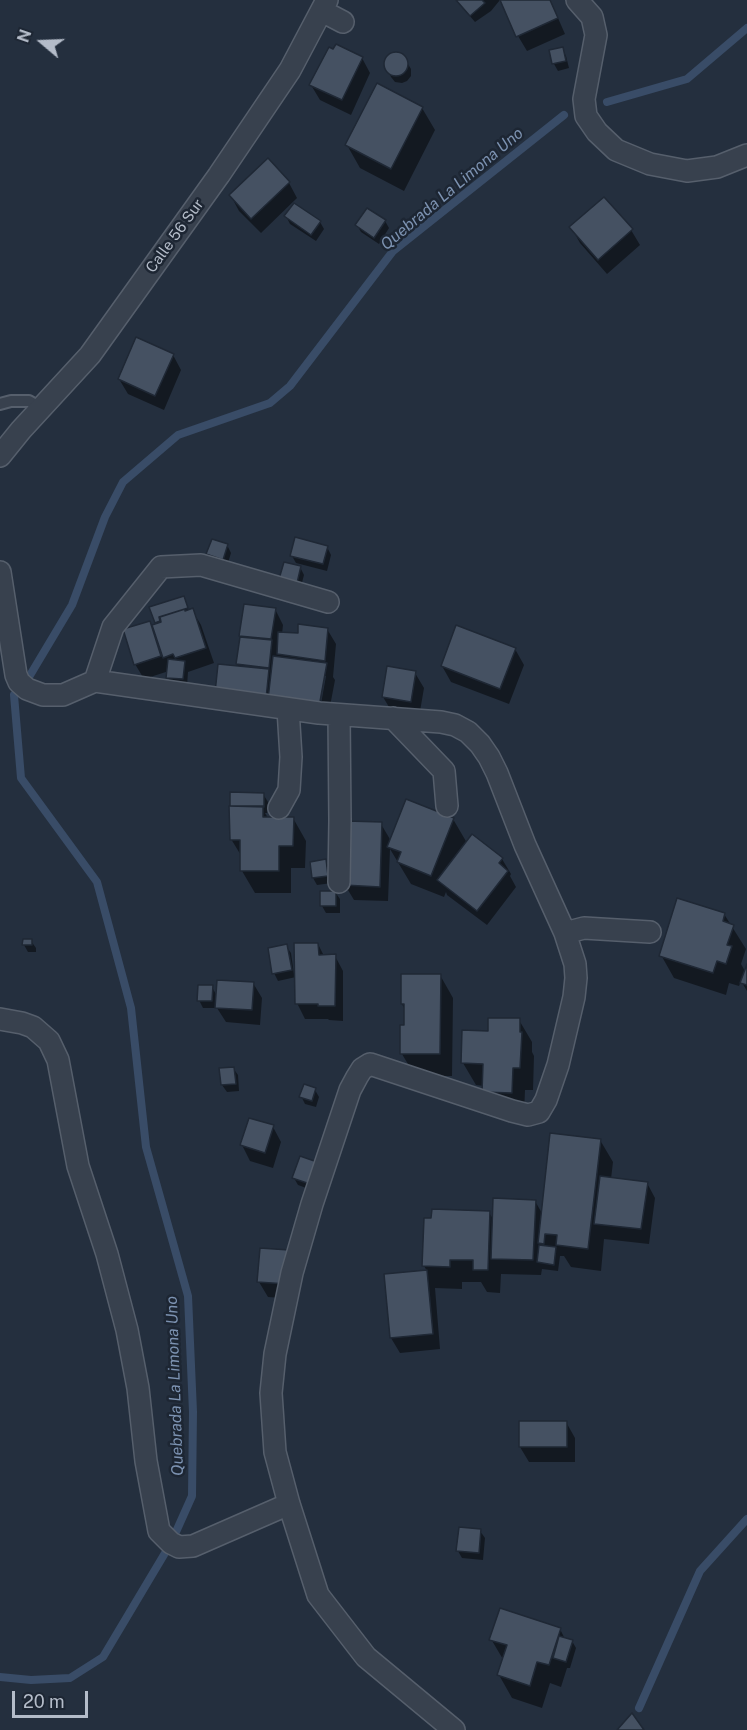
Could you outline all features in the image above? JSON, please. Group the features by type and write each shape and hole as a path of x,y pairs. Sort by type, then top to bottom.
{"street":[{"path":"577,0 592,17 597,35 585,99 586,116 597,132 616,150 650,164 687,171 717,167 747,155"},
{"path":"325,6 343,22"},
{"name":"Calle 56 Sur","path":"0,456 90,355 219,175 290,70 325,6"},
{"path":"95,681 113,627 161,567 201,565 328,602"},
{"path":"0,572 16,675 19,682 27,689 43,696 63,695 95,681 288,709 441,722 456,725 468,732 480,744 497,773 525,845 565,933 575,964 576,978 558,1065 546,1100 539,1112 528,1115 512,1111 370,1064 362,1069 350,1090 312,1204 292,1273 275,1354 271,1392 275,1452 318,1594 366,1657 454,1730"},
{"path":"279,808 290,790 291,757 288,709"},
{"path":"339,715 339,882"},
{"path":"393,718 444,771 447,806"},
{"path":"565,933 584,928 650,933"},
{"path":"0,1019 33,1027 50,1041 58,1060 78,1166 107,1254 127,1330 138,1388 146,1461 159,1531 171,1543 179,1547 193,1546 289,1504"}],"lane":[{"path":"0,404 11,400 29,401 41,408"}],"building":[{"path":"456,0 482,0 485,3 470,16"},
{"path":"500,0 550,0 558,18 516,37"},
{"path":"336,44 363,57 342,100 309,85 329,47 333,49"},
{"path":"563,47 566,61 552,64 549,50"},
{"path":"396,52 405,55 408,64 405,73 396,76 387,73 384,64 387,55"},
{"path":"377,83 423,107 391,169 345,145"},
{"path":"268,158 290,182 251,219 229,195"},
{"path":"604,197 633,229 598,260 569,227"},
{"path":"294,203 321,221 311,235 284,216"},
{"path":"367,208 386,220 374,238 355,225"},
{"path":"136,337 174,354 155,396 118,379"},
{"path":"295,537 328,546 323,564 290,556"},
{"path":"212,539 228,544 223,560 206,554"},
{"path":"284,562 301,566 297,583 279,579"},
{"path":"184,596 188,608 159,617 160,621 155,623 149,607"},
{"path":"244,604 276,608 271,639 239,636"},
{"path":"193,608 206,648 175,658 173,654 163,658 152,625 161,622 160,617"},
{"path":"150,621 161,656 134,665 123,629"},
{"path":"298,624 328,628 325,661 277,654 278,632 298,633"},
{"path":"456,625 516,648 500,689 441,666"},
{"path":"240,637 272,640 269,668 236,664"},
{"path":"273,656 327,663 319,707 268,699"},
{"path":"168,659 185,661 183,679 166,678"},
{"path":"218,664 269,669 266,699 215,693"},
{"path":"387,666 416,671 411,702 382,697"},
{"path":"230,792 264,793 264,807 230,806"},
{"path":"406,799 454,818 431,876 397,862 401,852 387,847"},
{"path":"229,806 263,806 263,817 294,817 293,846 279,846 279,871 240,871 240,840 230,840"},
{"path":"346,821 382,822 380,887 344,885"},
{"path":"472,834 503,858 499,863 508,871 477,911 437,880"},
{"path":"326,859 328,876 312,878 310,862"},
{"path":"320,891 336,891 336,906 320,906"},
{"path":"677,898 725,913 723,921 734,925 727,945 732,946 726,964 717,961 713,973 659,956"},
{"path":"23,939 32,939 32,945 22,945"},
{"path":"294,943 318,943 319,955 336,954 335,1006 295,1004"},
{"path":"287,944 292,970 272,974 268,948"},
{"path":"747,964 747,985 740,983"},
{"path":"401,974 441,974 440,1054 400,1054 400,1025 404,1025"},
{"path":"217,980 254,982 252,1010 215,1008"},
{"path":"198,985 213,985 212,1001 197,1001"},
{"path":"488,1018 520,1018 520,1032 522,1032 520,1068 513,1068 512,1093 482,1092 483,1064 461,1063 462,1030 488,1031"},
{"path":"234,1067 236,1084 221,1085 219,1068"},
{"path":"304,1084 316,1088 312,1101 299,1097"},
{"path":"249,1118 274,1125 265,1153 240,1145"},
{"path":"550,1133 601,1139 588,1249 556,1245 557,1235 545,1234 544,1244 538,1243"},
{"path":"300,1156 323,1164 316,1186 292,1178"},
{"path":"600,1176 648,1182 641,1229 594,1224"},
{"path":"493,1198 536,1200 533,1260 491,1259"},
{"path":"432,1209 490,1211 488,1270 473,1270 473,1260 450,1260 450,1267 422,1266 424,1218 431,1218"},
{"path":"539,1245 556,1247 554,1265 537,1262"},
{"path":"260,1248 289,1250 287,1284 257,1282"},
{"path":"427,1270 433,1334 390,1338 384,1274"},
{"path":"519,1421 567,1421 567,1447 519,1447"},
{"path":"459,1527 481,1529 479,1553 456,1551"},
{"path":"500,1608 561,1628 549,1665 537,1662 530,1686 497,1675 507,1645 489,1640"},
{"path":"559,1636 573,1640 566,1662 553,1658"},
{"path":"632,1713 644,1730 617,1730"}],"waterway":[{"name":"Quebrada La Limona Uno","path":"607,102 687,79 747,28"},
{"name":"Quebrada La Limona Uno","path":"26,682 72,605 105,517 123,482 178,435 270,403 290,386 393,251 564,115"},
{"name":"Quebrada La Limona Uno","path":"0,1677 31,1680 70,1678 103,1657 171,1543 192,1496 193,1412 188,1296 146,1147 131,1008 97,882 21,778 14,695"},
{"path":"639,1708 700,1571 747,1519"}]}
